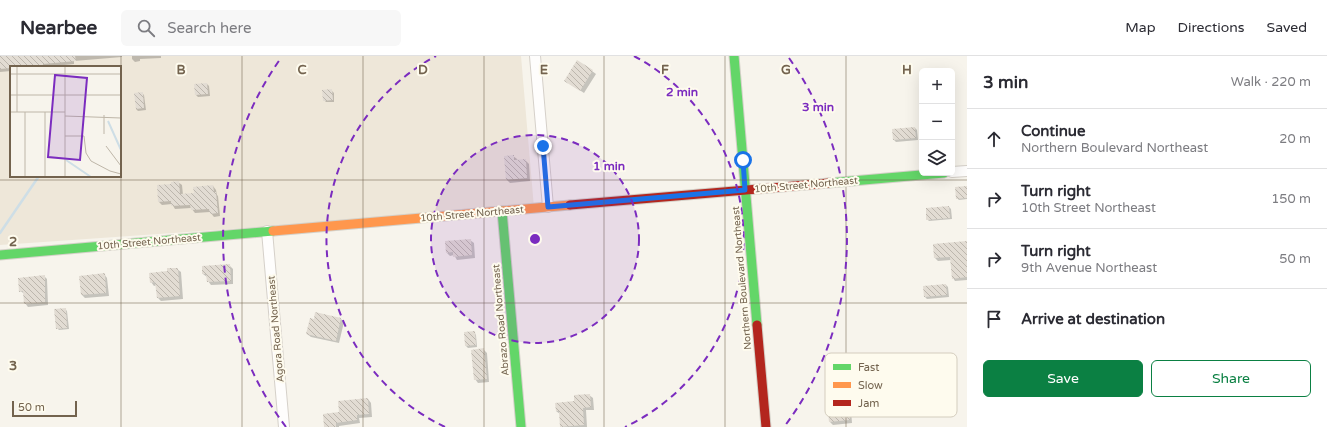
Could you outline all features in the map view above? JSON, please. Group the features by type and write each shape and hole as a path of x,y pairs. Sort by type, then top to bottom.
{"street":[{"path":"535,56 548,207"},
{"name":"Northern Boulevard Northeast","path":"734,56 766,427"},
{"path":"955,172 967,171"},
{"name":"10th Street Northeast","path":"0,255 919,175"},
{"name":"Abrazo Road Northeast","path":"502,211 521,427"},
{"name":"Agora Road Northeast","path":"267,232 284,427"}],"shaded area":[{"path":"0,56 521,56 534,208 0,245"}],"building":[{"path":"0,56 75,56 76,61 43,64 43,66 10,66 10,68 0,69"},
{"path":"577,60 593,70 580,91 564,81"},
{"path":"207,83 208,94 195,95 194,84"},
{"path":"332,89 333,100 323,101 322,90"},
{"path":"143,92 144,108 136,109 134,93"},
{"path":"915,127 916,138 893,140 892,129"},
{"path":"514,155 514,160 526,159 527,178 506,180 504,156"},
{"path":"179,181 180,194 194,193 193,187 213,185 214,192 216,192 218,213 210,214 209,209 191,210 190,205 171,206 171,201 158,202 157,185 171,184 171,182"},
{"path":"967,186 967,198 956,199 955,187"},
{"path":"949,206 950,218 926,220 926,208"},
{"path":"471,239 472,255 453,257 453,252 446,253 445,241"},
{"path":"967,241 967,277 952,279 950,257 934,258 933,244"},
{"path":"230,264 231,281 207,282 206,274 202,274 202,266"},
{"path":"167,268 178,268 180,296 157,298 155,282 150,283 149,273 167,271"},
{"path":"105,273 106,293 81,295 79,276"},
{"path":"45,275 45,302 24,304 23,291 19,292 18,278"},
{"path":"946,284 947,295 924,297 923,286"},
{"path":"66,308 67,328 56,329 54,309"},
{"path":"315,312 341,318 336,341 306,334 310,318 314,319"},
{"path":"475,331 476,345 465,346 464,332"},
{"path":"484,348 487,379 474,380 471,350"},
{"path":"590,394 591,407 583,408 584,425 560,427 559,411 556,411 555,403 574,401 574,395"},
{"path":"368,398 369,414 357,415 357,420 336,423 336,427 324,427 323,414 339,412 338,401"},
{"path":"828,417 850,417 850,420 829,422"}],"waterway":[{"path":"0,233 38,177"}],"traffic: fast":[{"path":"734,56 757,325"},
{"path":"829,183 919,175"},
{"path":"502,211 521,427"},
{"path":"0,255 273,231"}],"traffic: slow":[{"path":"273,231 570,205"}],"traffic: jam":[{"path":"570,205 829,183"},
{"path":"757,325 766,427"}],"route":[{"path":"543,146 548,207 745,190 743,160"}]}
